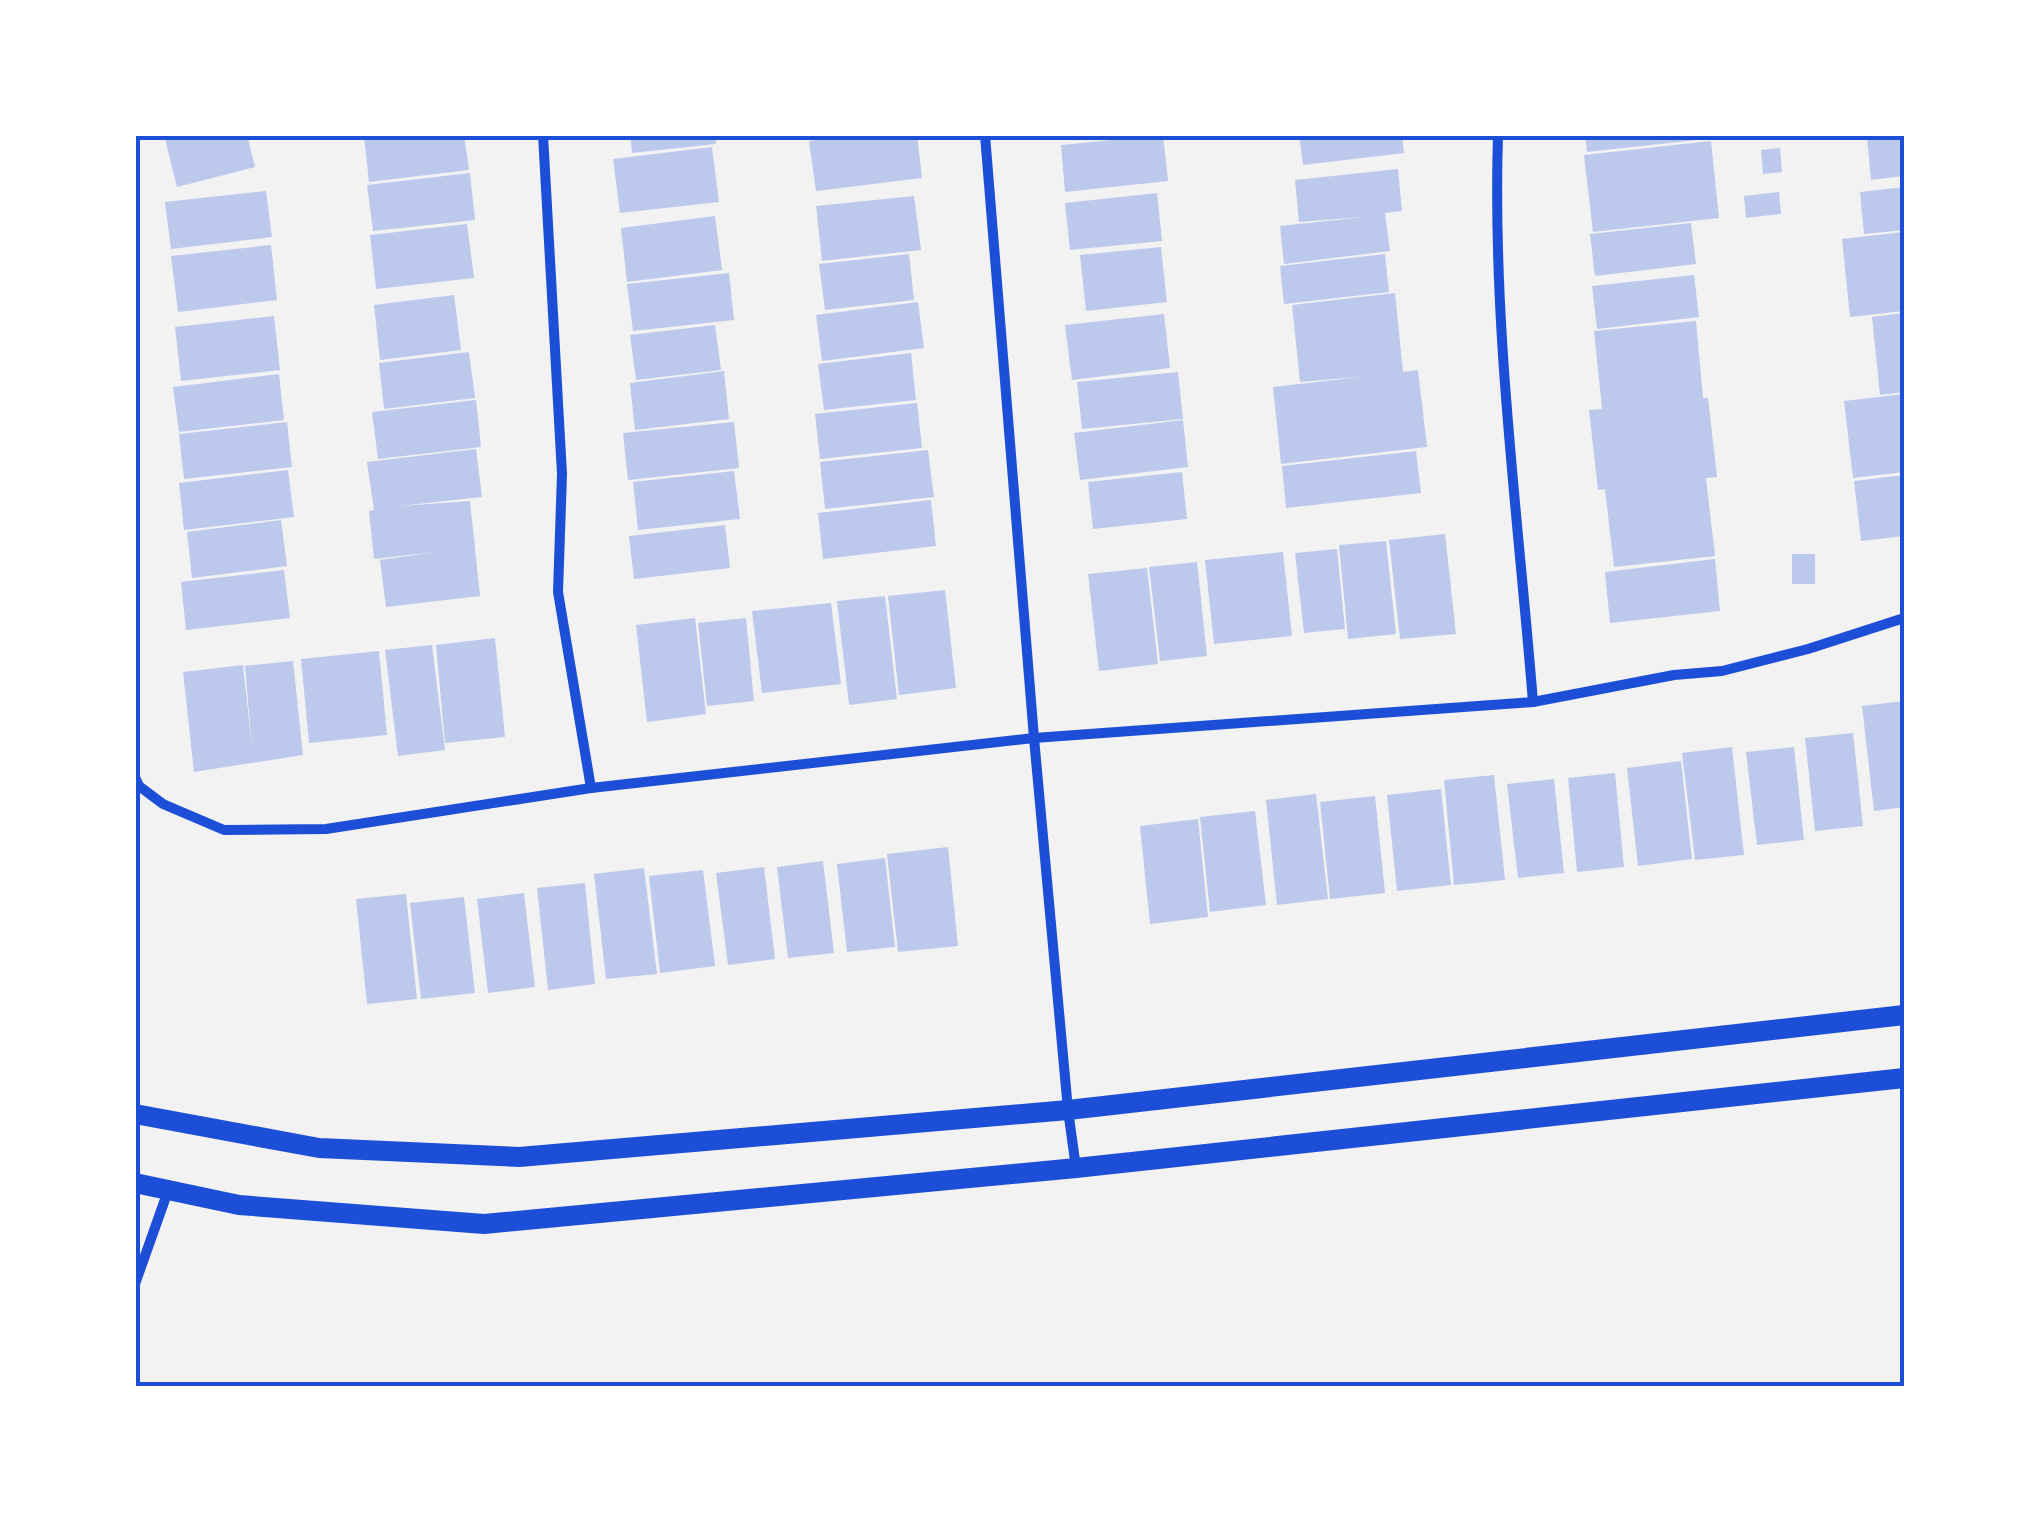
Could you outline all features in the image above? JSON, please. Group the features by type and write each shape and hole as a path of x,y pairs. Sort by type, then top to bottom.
{"main road":[{"path":"135,1114 318,1148 519,1156 1068,1110 1904,1015"},
{"path":"135,1183 239,1205 484,1224 1076,1168 1904,1078"}],"street":[{"path":"543,135 562,474 558,592 591,788"},
{"path":"986,135 1034,738 1076,1168"},
{"path":"1498,135 1507,393 1533,702"},
{"path":"135,777 139,786 162,804 224,830 326,830 591,788 1034,738 1533,702 1674,675 1722,672 1904,618"},
{"path":"135,1284 168,1190"}],"building":[{"path":"164,135 247,135 255,167 177,187"},
{"path":"464,135 469,170 369,182 364,136"},
{"path":"630,135 715,135 716,144 632,153"},
{"path":"857,135 917,135 922,178 816,191 809,141"},
{"path":"1163,135 1168,181 1065,192 1061,145"},
{"path":"1299,135 1402,135 1404,153 1303,165"},
{"path":"1585,135 1705,135 1706,139 1587,152"},
{"path":"1904,135 1904,176 1871,180 1867,137"},
{"path":"1711,141 1719,218 1593,232 1584,155"},
{"path":"712,147 719,202 620,213 613,159"},
{"path":"1780,148 1782,172 1763,174 1761,150"},
{"path":"1398,169 1402,211 1385,213 1390,251 1284,264 1280,226 1364,217 1299,222 1295,180"},
{"path":"470,173 475,220 373,231 367,185"},
{"path":"1904,187 1904,230 1864,234 1860,192"},
{"path":"266,191 272,237 171,249 165,202"},
{"path":"1779,192 1781,214 1746,218 1744,196"},
{"path":"1157,193 1162,241 1070,250 1065,203"},
{"path":"914,196 921,250 822,261 816,206"},
{"path":"715,216 722,270 627,282 621,228"},
{"path":"1691,223 1696,264 1595,276 1590,234"},
{"path":"467,224 474,278 376,289 370,235"},
{"path":"1904,232 1904,311 1850,317 1842,239"},
{"path":"271,245 277,300 178,312 171,256"},
{"path":"1161,247 1167,302 1086,311 1080,255"},
{"path":"909,254 914,300 825,310 819,264"},
{"path":"1385,254 1389,292 1284,304 1280,266"},
{"path":"729,273 734,320 633,331 627,284"},
{"path":"1694,275 1699,317 1597,329 1592,286"},
{"path":"1395,293 1403,372 1418,370 1427,447 1281,464 1273,387 1360,377 1300,382 1292,305"},
{"path":"454,295 461,350 380,360 374,305"},
{"path":"918,302 924,348 822,361 816,315"},
{"path":"1904,313 1904,392 1880,395 1872,317"},
{"path":"1164,314 1170,368 1072,380 1065,325"},
{"path":"274,316 280,370 181,381 175,327"},
{"path":"1696,321 1703,398 1708,398 1717,477 1706,478 1715,556 1614,567 1605,489 1598,490 1589,410 1602,409 1594,331"},
{"path":"715,325 721,370 636,380 630,335"},
{"path":"469,352 475,398 384,409 379,363"},
{"path":"911,353 916,400 824,410 818,364"},
{"path":"724,371 729,419 635,430 630,383"},
{"path":"1178,372 1183,419 1082,429 1077,382"},
{"path":"279,374 284,420 179,432 173,387"},
{"path":"1904,394 1904,472 1853,478 1844,401"},
{"path":"476,400 481,447 378,459 372,412"},
{"path":"917,403 922,448 820,459 815,414"},
{"path":"1183,420 1188,467 1080,480 1074,433"},
{"path":"287,422 292,467 184,479 179,434"},
{"path":"734,422 739,468 628,480 623,433"},
{"path":"476,449 482,497 400,506 470,501 480,596 386,607 380,560 436,552 374,559 369,511 374,510 367,462"},
{"path":"928,450 934,497 825,509 820,462"},
{"path":"1416,451 1421,493 1286,508 1282,466"},
{"path":"288,470 294,517 184,530 179,483"},
{"path":"734,471 740,519 638,530 633,482"},
{"path":"1182,472 1187,519 1093,529 1088,482"},
{"path":"1904,475 1904,536 1861,541 1854,481"},
{"path":"931,500 936,546 823,559 818,513"},
{"path":"281,520 287,566 192,578 187,532"},
{"path":"725,525 730,568 634,579 629,536"},
{"path":"1445,534 1456,634 1400,639 1389,540"},
{"path":"1386,541 1396,634 1348,639 1339,545"},
{"path":"1337,549 1345,629 1304,633 1295,553"},
{"path":"1283,552 1292,636 1214,644 1205,560"},
{"path":"1792,554 1815,554 1815,584 1792,584"},
{"path":"1715,559 1720,611 1610,623 1605,572"},
{"path":"1197,562 1207,656 1160,661 1149,567"},
{"path":"1147,568 1158,664 1099,671 1088,574"},
{"path":"284,570 290,618 186,630 181,582"},
{"path":"945,590 956,688 899,695 888,596"},
{"path":"885,596 897,699 849,705 837,601"},
{"path":"831,603 841,684 762,693 752,611"},
{"path":"695,618 706,714 647,722 636,625"},
{"path":"746,618 754,701 707,706 698,623"},
{"path":"495,638 505,737 445,743 436,645"},
{"path":"432,645 445,750 398,756 385,650"},
{"path":"379,651 387,735 309,743 301,659"},
{"path":"293,661 303,755 194,772 183,672 243,665 252,748 245,666"},
{"path":"1904,701 1904,807 1874,811 1862,706"},
{"path":"1853,733 1863,826 1815,831 1805,738"},
{"path":"1732,747 1744,855 1695,860 1682,753"},
{"path":"1794,747 1804,840 1757,845 1746,752"},
{"path":"1681,761 1692,859 1638,866 1627,768"},
{"path":"1615,773 1624,867 1577,872 1568,778"},
{"path":"1494,775 1505,880 1454,885 1444,780"},
{"path":"1554,779 1564,873 1518,878 1507,784"},
{"path":"1441,789 1451,885 1397,891 1387,795"},
{"path":"1316,794 1328,899 1277,905 1266,800"},
{"path":"1375,796 1385,893 1330,899 1320,802"},
{"path":"1255,811 1266,905 1210,912 1200,817"},
{"path":"1198,819 1208,917 1150,924 1140,826"},
{"path":"948,847 958,946 898,952 887,854"},
{"path":"885,858 895,947 847,952 837,864"},
{"path":"823,861 834,953 788,958 777,867"},
{"path":"764,867 775,959 728,965 716,873"},
{"path":"644,868 657,974 606,979 594,874"},
{"path":"703,870 715,966 660,973 649,876"},
{"path":"585,883 595,984 548,990 537,888"},
{"path":"524,893 535,987 488,993 477,899"},
{"path":"406,894 417,999 367,1004 356,899"},
{"path":"464,897 475,993 421,999 410,903"}]}
